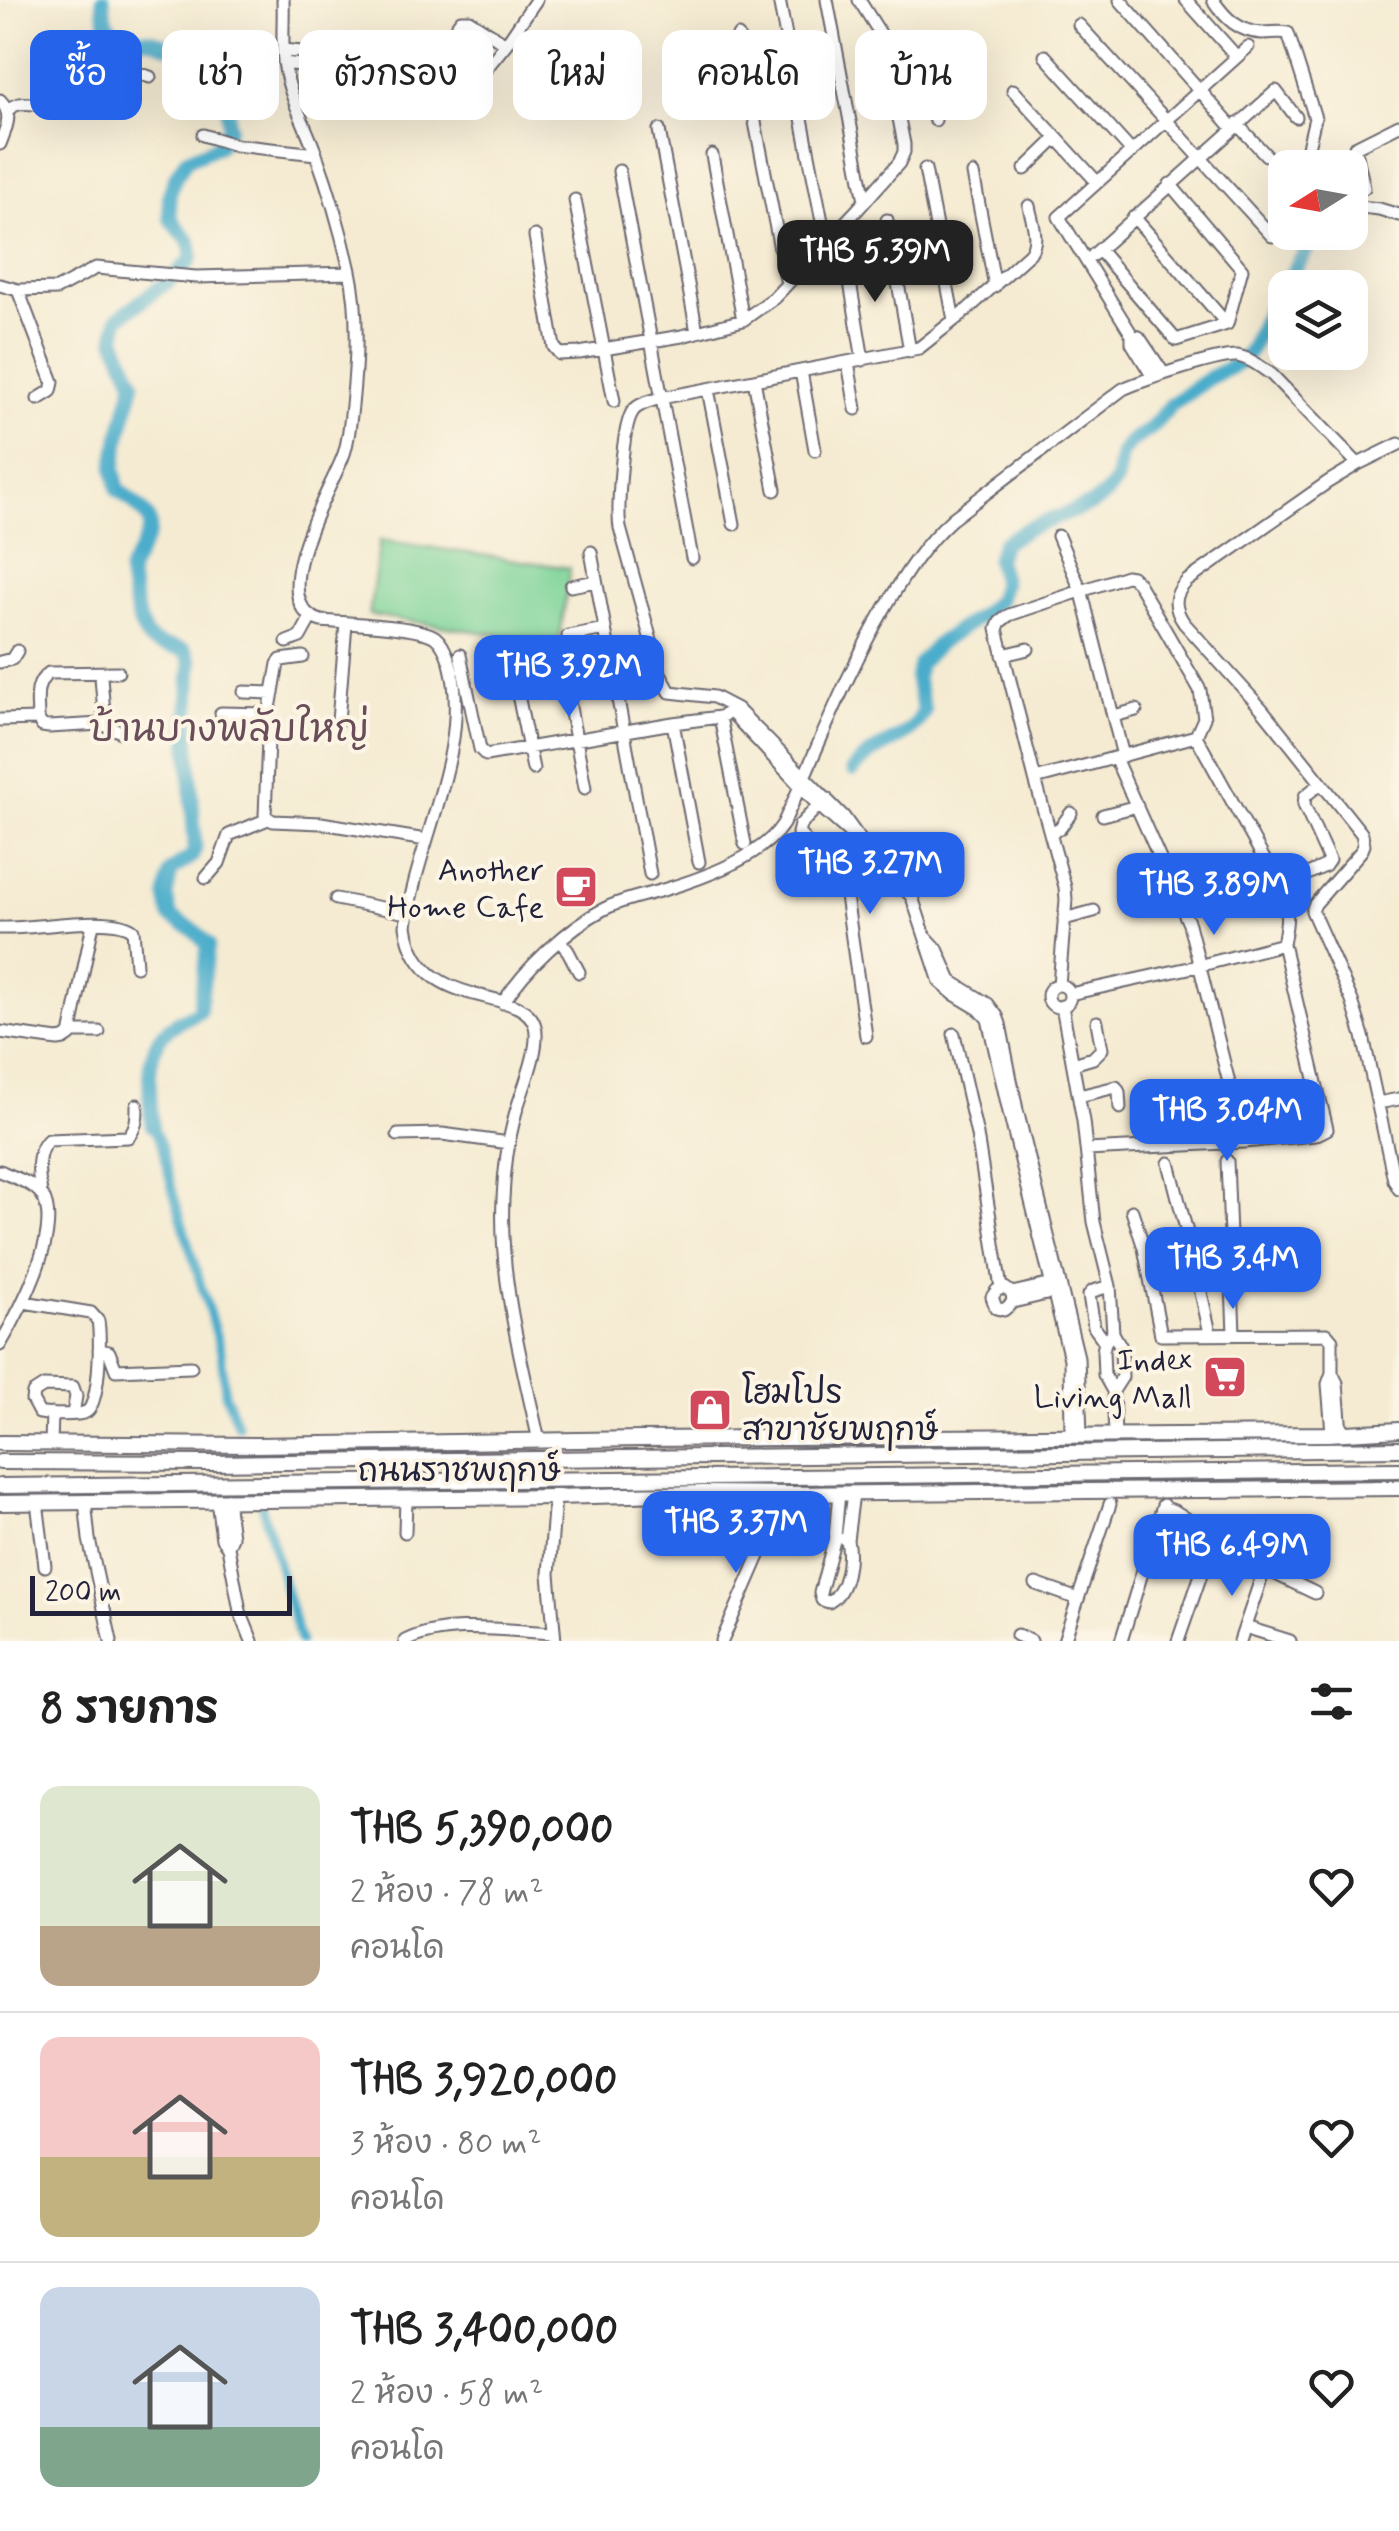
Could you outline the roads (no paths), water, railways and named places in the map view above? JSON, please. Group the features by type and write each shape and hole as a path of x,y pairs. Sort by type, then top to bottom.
{"main road":[{"name":"ถนนราชพฤกษ์","path":"0,1443 295,1445 1399,1430"},
{"path":"1334,1433 1399,1441"},
{"path":"210,1463 295,1445"},
{"name":"ถนนราชพฤกษ์","path":"0,1462 1399,1449"},
{"name":"ถนนราชพฤกษ์","path":"0,1486 1399,1470"},
{"path":"588,1478 609,1486 704,1492"},
{"path":"226,1499 296,1484"},
{"name":"ถนนราชพฤกษ์","path":"0,1502 1399,1488"}],"street":[{"path":"283,0 285,61 292,94 338,222 354,293 352,412 346,447 304,549 298,601 311,617 428,633 438,639 446,654 454,693 454,729 406,926 419,962 430,976 452,988 528,1014 534,1024 532,1056 509,1143 502,1219 506,1281 538,1441"},
{"path":"779,0 826,242"},
{"path":"828,0 866,201"},
{"path":"859,0 878,30"},
{"path":"1120,0 1200,91 1266,155"},
{"path":"1186,0 1237,58"},
{"path":"1212,0 1226,19 1240,27 1261,33 1288,32 1314,118 1308,150"},
{"path":"493,61 534,1"},
{"path":"458,30 461,20 469,20 484,30"},
{"path":"1079,25 1268,232"},
{"path":"493,36 506,44"},
{"path":"1159,376 1132,343 1132,335 1059,216 1248,47"},
{"path":"1045,56 1132,152"},
{"path":"285,61 299,64"},
{"path":"0,144 9,121 4,106 50,105 62,71 74,62 150,76"},
{"path":"1013,90 1097,182"},
{"path":"1086,261 1276,90 1296,117"},
{"path":"755,120 788,284"},
{"path":"535,236 557,352 565,355 604,349 743,320 788,284 899,163 904,152 898,120"},
{"path":"1356,150 1399,125"},
{"path":"659,130 698,332"},
{"path":"208,137 234,145 316,154"},
{"path":"1024,169 1057,138"},
{"path":"712,155 743,320"},
{"path":"926,169 954,320"},
{"path":"620,171 692,558"},
{"path":"973,174 995,286"},
{"path":"1170,184 1242,269 1228,324"},
{"path":"575,200 614,401"},
{"path":"1029,206 1035,246 1022,262 930,341 910,351 661,398 633,411 626,434 618,510 663,684 676,694 714,697 804,776 845,830 912,898 940,982 971,999 992,1026 1074,1358 1076,1435"},
{"path":"1368,208 1399,216"},
{"path":"1134,217 1228,324"},
{"path":"887,220 910,351"},
{"path":"1099,250 1176,340 1228,324"},
{"path":"846,258 863,360"},
{"path":"0,285 18,290 61,288 96,268 196,278 350,273"},
{"path":"18,290 53,382 52,391 38,399"},
{"path":"503,1003 520,980 560,941 605,908 686,883 763,847 780,830 854,664 917,558 938,532 972,504 1124,389 1228,357 1245,358 1272,374 1358,464"},
{"path":"848,362 856,409"},
{"path":"801,371 816,450"},
{"path":"754,380 775,490"},
{"path":"708,389 734,524"},
{"path":"1399,444 1305,497 1186,581 1175,598 1184,623 1262,709 1364,840 1362,850 1312,911 1352,1001 1363,1036 1399,1189"},
{"path":"1058,536 1082,593 1114,716 1119,757 1190,924 1244,1142"},
{"path":"590,552 650,874"},
{"path":"1196,736 1204,718 1200,690 1136,579 1126,576 1004,618 997,629 1065,887 1064,989 1069,1000 1062,1006 1055,1005 1049,997 1052,988 1064,989 1198,966 1283,944"},
{"path":"571,586 596,581"},
{"path":"287,642 300,637 311,617"},
{"path":"338,721 346,624"},
{"path":"568,636 605,628"},
{"path":"1003,655 1028,649"},
{"path":"0,662 12,658 17,651"},
{"path":"460,654 480,749 490,756 729,711"},
{"path":"510,655 532,769"},
{"path":"268,819 264,812 272,693 280,661 303,658"},
{"path":"562,664 585,788"},
{"path":"118,672 49,673 38,688 38,718 42,726 105,724 121,732"},
{"path":"101,677 105,724"},
{"path":"244,692 272,693"},
{"path":"1114,716 1136,710"},
{"path":"729,711 745,844"},
{"path":"221,713 269,714"},
{"path":"0,720 38,718"},
{"path":"673,723 699,862"},
{"path":"1035,780 1196,736"},
{"path":"1087,1150 1316,1136 1327,1128 1283,944 1288,914 1279,886 1196,736"},
{"path":"1300,878 1329,860 1304,805 1306,796 1320,784"},
{"path":"823,802 800,824 798,832 845,888 866,1036"},
{"path":"1104,815 1137,806"},
{"path":"1050,833 1060,828 1071,812"},
{"path":"206,878 219,863 229,835 268,819 322,823 426,840"},
{"path":"336,899 407,912"},
{"path":"1064,919 1094,911"},
{"path":"0,1032 67,1038 72,1032 92,924"},
{"path":"0,928 130,926 136,966"},
{"path":"560,941 579,972"},
{"path":"1062,1006 1079,1096 1094,1222 1110,1286 1109,1338"},
{"path":"1073,1064 1093,1058 1102,1050 1098,1022"},
{"path":"72,1032 98,1032"},
{"path":"954,1034 1009,1294 1057,1287"},
{"path":"1079,1096 1116,1087 1120,1108"},
{"path":"1378,1103 1399,1099"},
{"path":"0,1345 24,1302 44,1240 45,1205 40,1192 39,1155 44,1143 128,1136 137,1121 138,1105"},
{"path":"398,1135 442,1134 509,1143"},
{"path":"1227,1161 1234,1333"},
{"path":"1169,1163 1210,1333"},
{"path":"0,1171 40,1192"},
{"path":"1132,1211 1144,1248 1161,1334 1327,1334 1332,1340 1328,1384 1334,1433"},
{"path":"1110,1286 1089,1296 1094,1327 1121,1346 1122,1377 1113,1390 1115,1434"},
{"path":"24,1302 96,1317 99,1350 89,1412 73,1414 39,1413 32,1400 36,1389 44,1386 74,1386 73,1414"},
{"path":"99,1350 109,1352 116,1370 191,1367"},
{"path":"52,1414 52,1444"},
{"path":"1121,1641 1165,1509 1163,1490"},
{"path":"730,1641 767,1534 786,1494"},
{"path":"841,1538 850,1559 838,1596 829,1602 820,1599 820,1593 841,1538 846,1494"},
{"path":"404,1641 438,1630 554,1637 550,1574 555,1497"},
{"path":"405,1532 406,1498"},
{"path":"226,1499 232,1538 228,1547 240,1612 252,1641"},
{"path":"86,1501 89,1539 111,1641"},
{"path":"37,1502 45,1566"},
{"path":"1064,1641 1110,1504"},
{"path":"1165,1509 1180,1513 1212,1540 1264,1570 1316,1593"},
{"path":"1178,1641 1212,1540"},
{"path":"1240,1641 1264,1570"},
{"path":"722,1641 751,1583"},
{"path":"1036,1584 1078,1600"},
{"path":"1244,1627 1290,1641"},
{"path":"1017,1636 1032,1641"}],"waterway":[{"path":"103,0 108,23 120,36 151,40 197,54 244,44 252,58 231,90 229,127 218,146 186,160 169,195 170,218 190,243 189,262 118,318 115,339 134,382 114,469 118,490 143,512 150,528 129,572 136,610 147,637 156,644 185,651 191,662 188,731 195,848 192,856 171,871 166,896 171,917 194,930 208,945 199,1011 168,1029 153,1052 152,1125"},
{"path":"853,770 919,720 924,711 916,679 919,664 939,643 998,600 1003,583 997,559 1003,543 1105,495 1116,482 1121,454 1130,442 1150,429 1172,404 1239,363 1250,350 1267,313 1307,250"},
{"path":"152,1125 161,1144 221,1351 225,1393 238,1426"},
{"path":"262,1507 300,1641"}],"place":[{"name":"Another Home Cafe","path":"576,887"},
{"name":"Index Living Mall","path":"1225,1377"},
{"name":"โฮมโปร สาขาชัยพฤกษ์","path":"710,1410"}],"district":[{"name":"บ้านบางพลับใหญ่","path":"229,728"}]}
